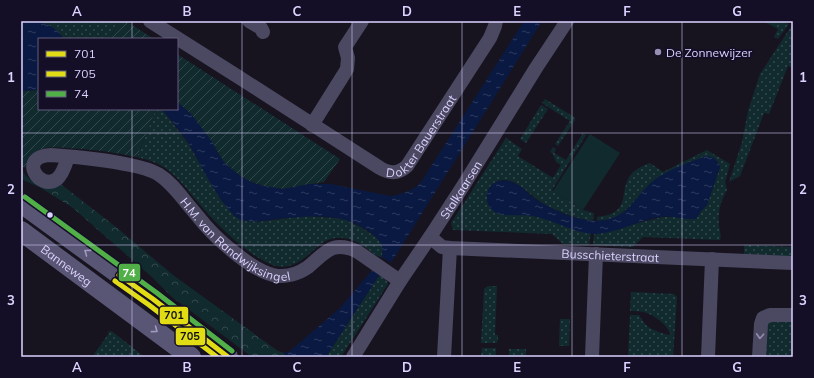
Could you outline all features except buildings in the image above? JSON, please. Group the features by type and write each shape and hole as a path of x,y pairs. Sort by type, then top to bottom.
{"main road":[{"name":"Banneweg","path":"21,203 153,299 228,357"},
{"name":"Banneweg","path":"21,231 190,357"},
{"name":"Banneweg","path":"112,298 124,296 129,297 175,329 209,343"}],"street":[{"name":"Dokter Bauerstraat","path":"150,21 176,38"},
{"path":"249,21 261,28 263,32"},
{"path":"312,125 343,78 348,63 346,47 362,21"},
{"name":"Dokter Bauerstraat","path":"178,39 384,171 397,172 403,170 407,166 490,38 496,21"},
{"name":"Stalkaarsen","path":"353,357 567,21"},
{"name":"H.M. van Randwijksingel","path":"68,156 115,161 150,170 159,175 168,181 206,226 226,245 244,260 269,273 282,276 297,273 309,266 329,250 341,247 352,249 400,281"},
{"name":"Busschieterstraat","path":"430,237 442,248 793,263"},
{"path":"444,357 450,248"},
{"path":"592,357 596,254"},
{"path":"708,357 712,259"},
{"path":"759,357 761,322 763,318 770,314 793,315"}],"green space":[{"path":"31,21 120,21 109,38 63,38 62,36 44,24"},
{"path":"120,21 126,21 152,38 109,38"},
{"path":"763,21 783,21 789,24 778,39 774,37 778,29"},
{"path":"792,25 793,63 791,67 788,66 769,114 764,113 740,176 729,182 742,142 748,111 760,74"},
{"path":"178,55 340,159 324,182 283,189 264,186 248,181 224,162 191,114 178,103"},
{"path":"38,90 38,110 156,110 137,157 94,150 52,147 37,151 31,157 25,168 21,166 21,91"},
{"path":"545,99 574,117 575,120 558,146 555,144 570,121 542,103"},
{"path":"541,105 548,109 526,143 520,139"},
{"path":"156,110 162,110 188,143 221,200 235,216 256,222 305,216 346,220 361,227 382,243 382,257 377,256 353,240 339,238 330,239 323,243 297,263 288,266 272,265 252,254 234,239 217,223 182,183 168,170 157,164 137,157"},
{"path":"583,133 586,135 552,190 583,210 594,213 593,221 574,217 556,210 539,201 519,185 508,180 500,180 492,185 488,190 487,199 489,206 501,214 537,216 591,233 589,245 563,244 552,234 453,230 451,223 506,138 522,149 518,156 553,178 561,165 556,162 553,154 550,152 553,147 556,149 554,153 566,160"},
{"path":"590,134 620,153 583,210 553,191"},
{"path":"707,150 730,164 725,182 727,190 719,211 720,240 643,237 633,247 593,245 594,234 662,217 691,219 699,215 707,205 720,167 692,161 657,178 644,190 632,205 618,216 608,220 597,221 597,217 609,215 621,206 628,179 637,169 650,163 663,172"},
{"path":"21,160 23,160 22,166 24,173 31,180 52,186 62,185 116,227 173,275 278,351 284,353 285,357 252,357 172,297 153,278 73,208 41,188 21,179"},
{"path":"744,245 793,247 793,258 744,255"},
{"path":"380,274 386,278 388,284 341,357 326,357 365,297"},
{"path":"488,286 497,286 495,335 498,335 497,343 481,343 484,289"},
{"path":"631,292 674,294 677,297 673,357 628,357 630,315 639,315 649,328 671,335 660,320 652,315 648,313 630,311"},
{"path":"560,319 570,319 569,346 559,346"},
{"path":"793,320 793,357 764,357 768,321"},
{"path":"110,331 146,357 92,357 109,333 107,332"},
{"path":"482,348 496,348 496,355 509,355 509,349 526,349 526,357 481,357"}],"water":[{"path":"21,21 39,22 51,26 62,38 38,38 38,90 21,91"},
{"path":"524,21 542,21 391,263 382,257 382,245 376,237 360,226 345,220 315,216 251,221 242,220 235,216 220,198 186,140 162,110 178,110 178,103 191,114 213,143 224,162 240,176 253,183 283,189 309,184 331,184 390,196 407,192 421,182"},
{"path":"707,156 715,159 720,167 707,205 696,219 660,217 613,231 596,234 580,232 549,220 533,216 500,214 492,210 489,206 487,196 491,186 497,181 507,181 520,186 536,199 564,214 575,218 593,221 606,220 623,213 650,184 668,171"},
{"path":"373,269 380,274 326,357 285,357 284,353 290,351 340,308"}],"transit line":[{"name":"74","path":"25,197 157,293 232,351"},
{"name":"701","path":"119,275 153,299 228,357"},
{"name":"705","path":"115,281 217,357"}],"place":[{"name":"De Zonnewijzer","path":"658,52"}]}
